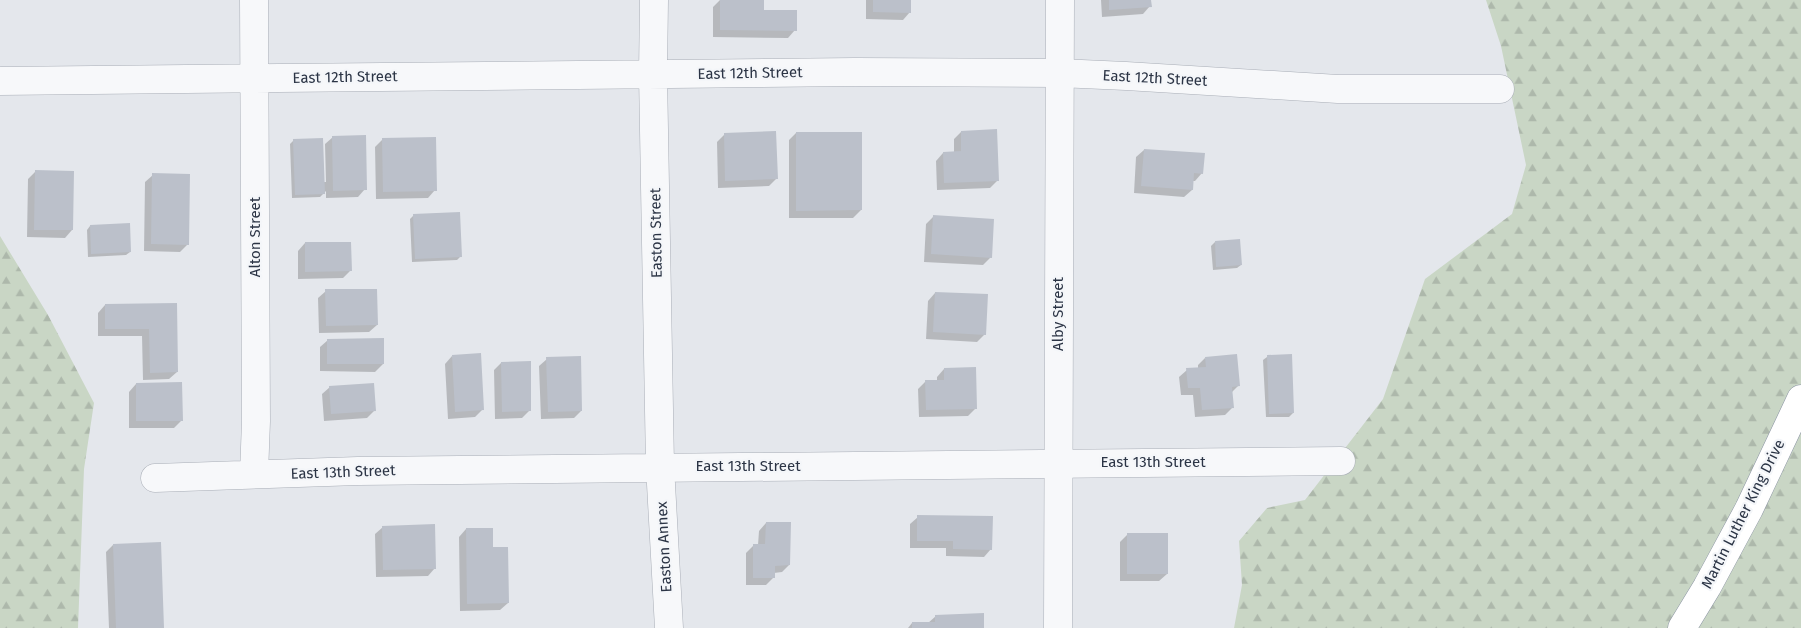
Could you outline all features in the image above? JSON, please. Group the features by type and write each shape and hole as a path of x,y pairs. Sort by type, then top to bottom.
{"highway":[{"name":"Martin Luther King Drive","path":"1682,628 1749,509 1801,399"}],"street":[{"name":"Alton Street","path":"254,0 256,401 254,474"},
{"name":"Easton Street","path":"654,0 653,74 660,466"},
{"name":"Alby Street","path":"1058,628 1060,0"},
{"name":"East 12th Street","path":"0,81 855,72 1059,73 1338,89 1500,89"},
{"name":"East 13th Street","path":"155,478 358,470 1341,461"},
{"name":"Easton Annex","path":"660,466 669,628"}],"green space":[{"path":"1486,0 1801,0 1801,628 1234,628 1242,585 1239,541 1267,508 1305,500 1383,399 1425,279 1512,214 1526,165 1501,46"},
{"path":"0,236 48,315 94,403 84,469 78,628 0,628"}],"building":[{"path":"720,0 764,0 764,10 797,10 797,31 720,30"},
{"path":"873,0 911,0 911,13 873,12"},
{"path":"1109,0 1151,0 1152,7 1109,10"},
{"path":"997,129 999,181 944,183 943,152 961,151 961,131"},
{"path":"776,131 778,179 725,181 724,133"},
{"path":"796,132 862,132 862,210 796,211"},
{"path":"366,135 367,190 333,191 332,136"},
{"path":"436,137 437,191 383,192 382,138"},
{"path":"323,138 325,194 295,195 293,139"},
{"path":"1144,149 1205,153 1203,174 1194,173 1193,190 1141,186"},
{"path":"35,170 74,171 73,230 34,230"},
{"path":"152,173 190,174 189,245 151,244"},
{"path":"460,212 462,257 415,259 413,214"},
{"path":"933,215 994,219 992,258 931,254"},
{"path":"130,223 131,252 91,254 90,225"},
{"path":"1240,239 1242,265 1216,267 1215,241"},
{"path":"305,242 351,242 352,271 305,272"},
{"path":"325,289 377,289 378,325 326,326"},
{"path":"935,292 988,294 986,335 933,332"},
{"path":"177,303 178,372 150,373 149,329 105,329 105,304"},
{"path":"384,338 384,364 327,364 327,339"},
{"path":"481,353 484,410 455,412 452,355"},
{"path":"1237,354 1240,386 1232,387 1234,408 1202,410 1200,388 1188,388 1186,368 1206,367 1205,357"},
{"path":"1292,354 1294,413 1269,414 1267,355"},
{"path":"581,356 582,411 548,412 546,357"},
{"path":"531,361 531,411 502,412 501,362"},
{"path":"976,367 977,409 926,410 925,380 944,380 944,368"},
{"path":"182,382 183,421 136,421 136,383"},
{"path":"374,383 376,411 331,414 329,386"},
{"path":"917,515 993,516 992,550 953,549 953,541 917,541"},
{"path":"766,522 791,522 790,565 775,566 775,578 753,578 753,544 765,544"},
{"path":"435,524 436,569 383,570 382,526"},
{"path":"466,528 493,528 493,547 508,547 509,603 467,604"},
{"path":"1127,533 1168,533 1168,574 1127,574"},
{"path":"161,542 164,628 116,628 113,544"},
{"path":"984,613 984,628 912,628 912,622 935,622 935,615"}]}
